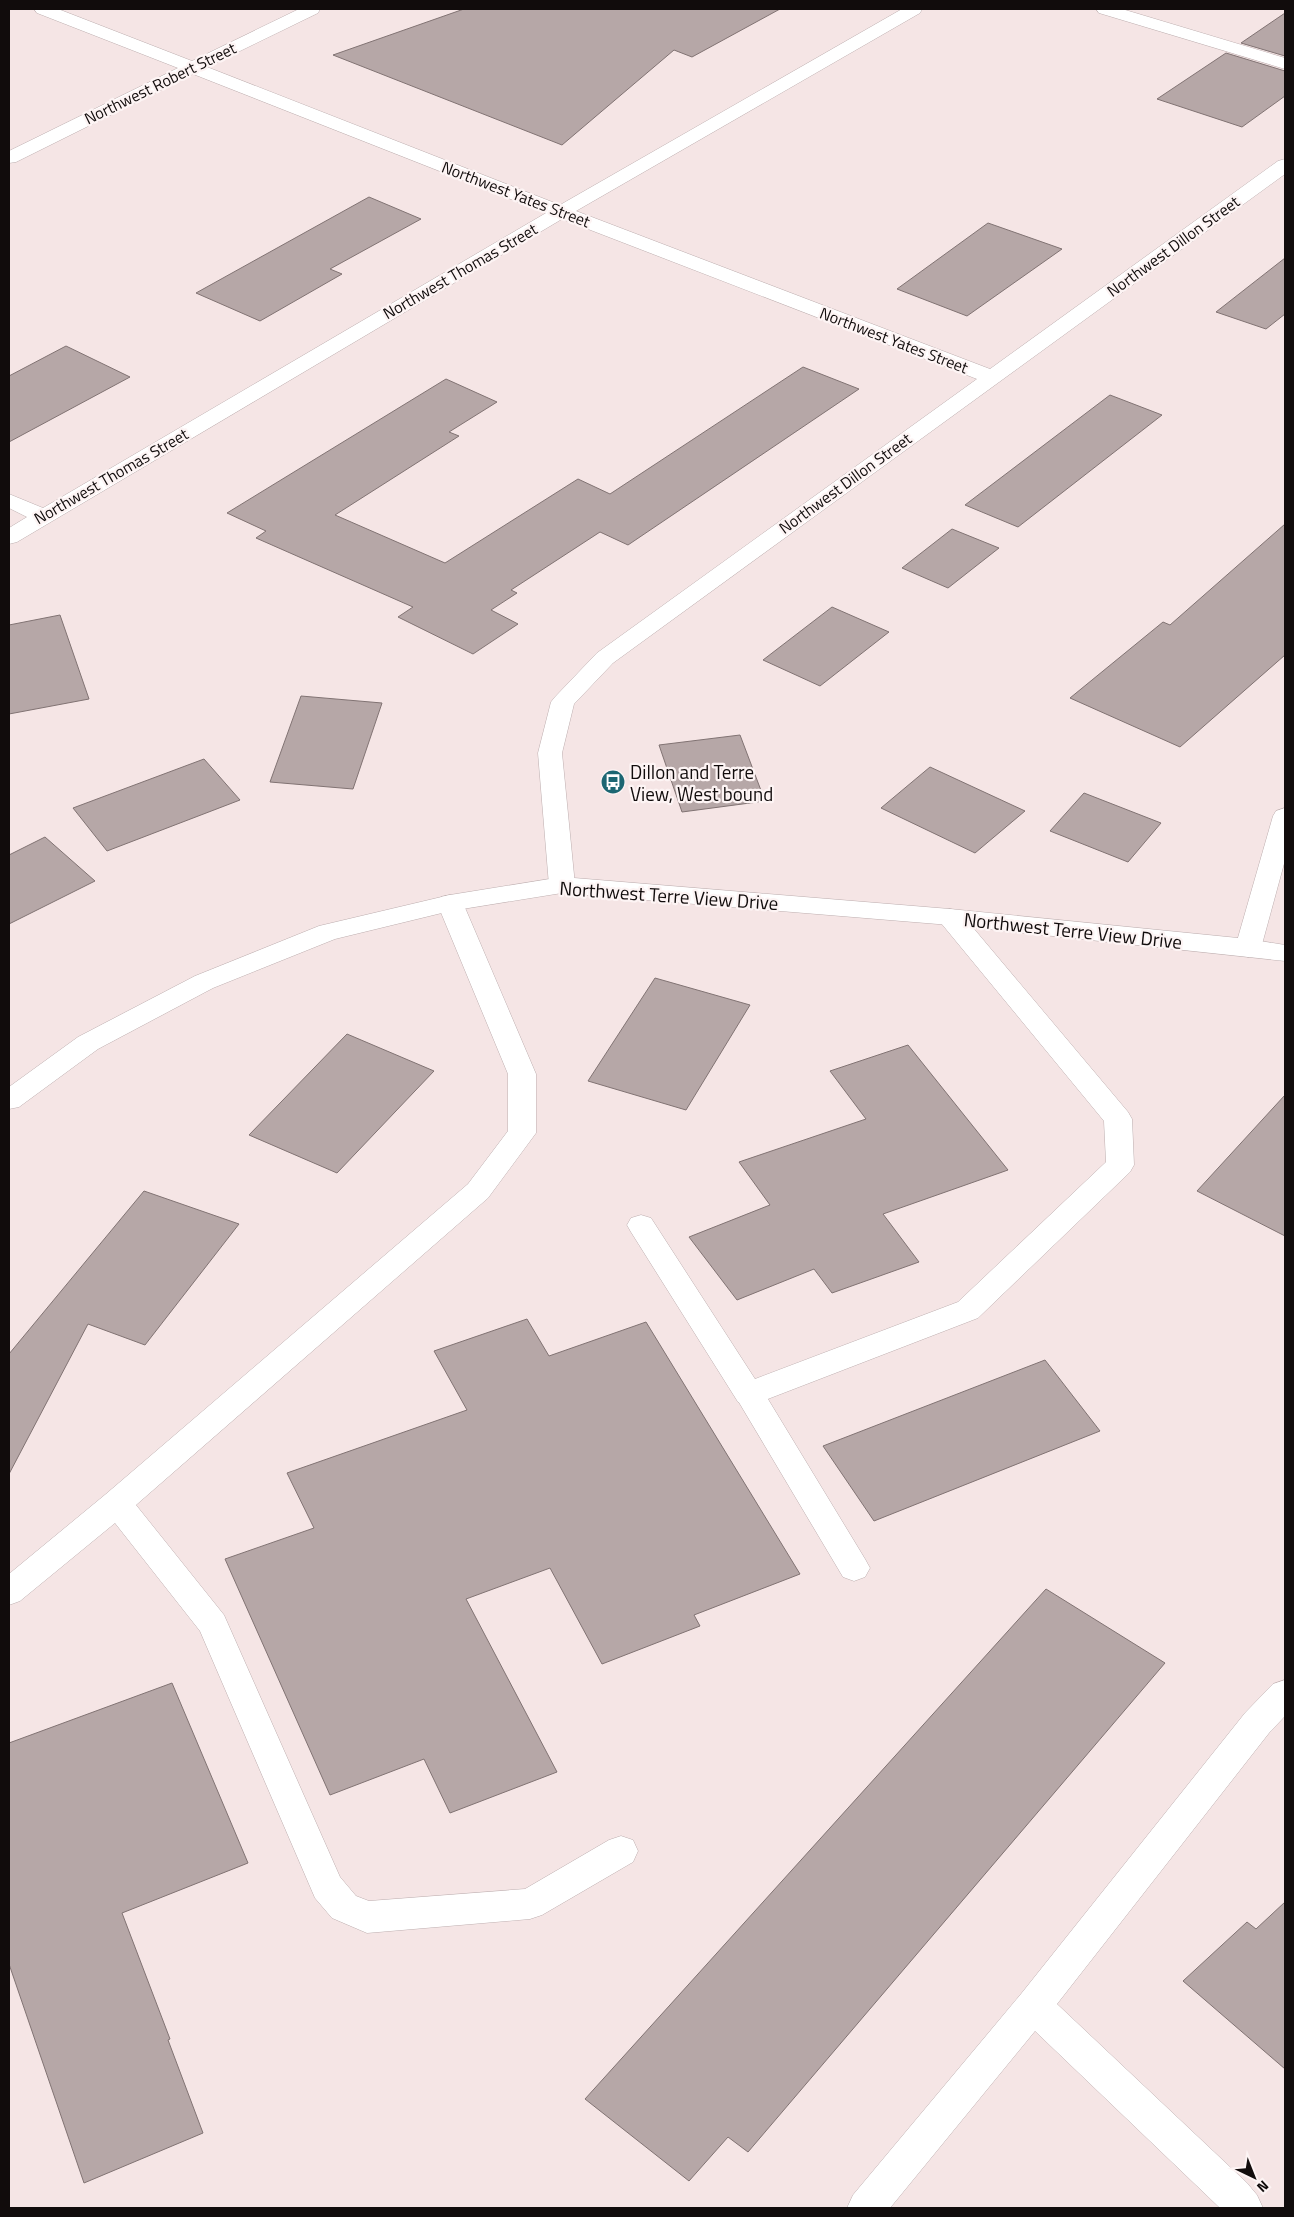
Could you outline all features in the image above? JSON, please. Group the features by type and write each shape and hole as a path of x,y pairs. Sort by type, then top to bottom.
{"street":[{"name":"Northwest Yates Street","path":"43,9 561,212 991,377"},
{"name":"Northwest Robert Street","path":"9,158 312,9"},
{"name":"Northwest Thomas Street","path":"9,536 561,212 914,9"},
{"path":"1105,9 1285,64"},
{"name":"Northwest Dillon Street","path":"562,885 550,753 564,702 605,658 1285,165"},
{"path":"9,500 43,516"},
{"path":"1248,948 1285,816"},
{"name":"Northwest Terre View Drive","path":"9,1100 88,1043 204,982 328,932 450,903 562,885 950,917 1285,953"},
{"path":"9,1592 117,1503 478,1191 522,1133 522,1074 450,903"},
{"path":"749,1394 968,1310 1120,1165 1118,1119 950,917"},
{"path":"641,1225 749,1394 854,1568"},
{"path":"117,1503 213,1624 327,1886 344,1907 367,1916 530,1904 621,1851"},
{"path":"866,2208 1034,2006 1257,1723 1285,1694"},
{"path":"1034,2006 1234,2196 1244,2208"}],"building":[{"path":"464,9 780,9 692,57 674,50 562,145 333,55"},
{"path":"1285,13 1285,56 1241,43"},
{"path":"1226,53 1285,71 1285,96 1242,127 1157,99"},
{"path":"369,197 421,219 330,269 342,274 260,321 196,293"},
{"path":"988,223 1062,249 967,316 897,289"},
{"path":"1285,258 1285,314 1266,329 1216,312"},
{"path":"66,346 130,377 9,442 9,376"},
{"path":"803,367 859,389 628,545 600,532 511,590 517,593 491,610 518,624 473,654 398,617 413,607 256,538 266,531 227,513 446,379 497,402 449,432 459,436 335,515 445,563 578,479 610,494"},
{"path":"1110,395 1162,415 1018,527 965,505"},
{"path":"1285,524 1285,655 1180,747 1070,698 1163,622 1170,625"},
{"path":"952,529 999,548 948,588 902,568"},
{"path":"832,607 889,632 820,686 763,660"},
{"path":"60,615 89,699 9,714 9,625"},
{"path":"301,696 382,703 353,789 270,782"},
{"path":"740,735 765,801 682,812 659,745"},
{"path":"204,759 240,800 107,851 73,808"},
{"path":"930,767 1025,811 975,853 881,808"},
{"path":"1084,793 1161,823 1128,862 1050,831"},
{"path":"45,837 95,881 9,924 9,855"},
{"path":"655,978 750,1005 686,1110 588,1081"},
{"path":"347,1034 434,1071 337,1173 249,1135"},
{"path":"908,1045 1008,1170 883,1214 919,1262 832,1293 814,1269 737,1300 689,1237 770,1205 739,1162 866,1119 830,1071"},
{"path":"1285,1095 1285,1236 1197,1191"},
{"path":"144,1191 239,1224 145,1345 88,1324 9,1474 9,1354"},
{"path":"527,1319 549,1356 646,1322 800,1574 694,1615 700,1626 602,1664 550,1568 466,1599 557,1772 450,1813 424,1759 330,1795 225,1559 314,1528 287,1473 467,1410 434,1351"},
{"path":"1045,1360 1100,1431 874,1521 823,1446"},
{"path":"1046,1589 1165,1663 748,2152 728,2137 689,2181 585,2099"},
{"path":"172,1683 248,1863 122,1913 170,2039 168,2040 203,2133 84,2183 9,1964 9,1743"},
{"path":"1285,1902 1285,2069 1183,1981 1247,1922 1256,1929"}],"place":[{"name":"Dillon and Terre View, West bound","path":"613,782"}]}
